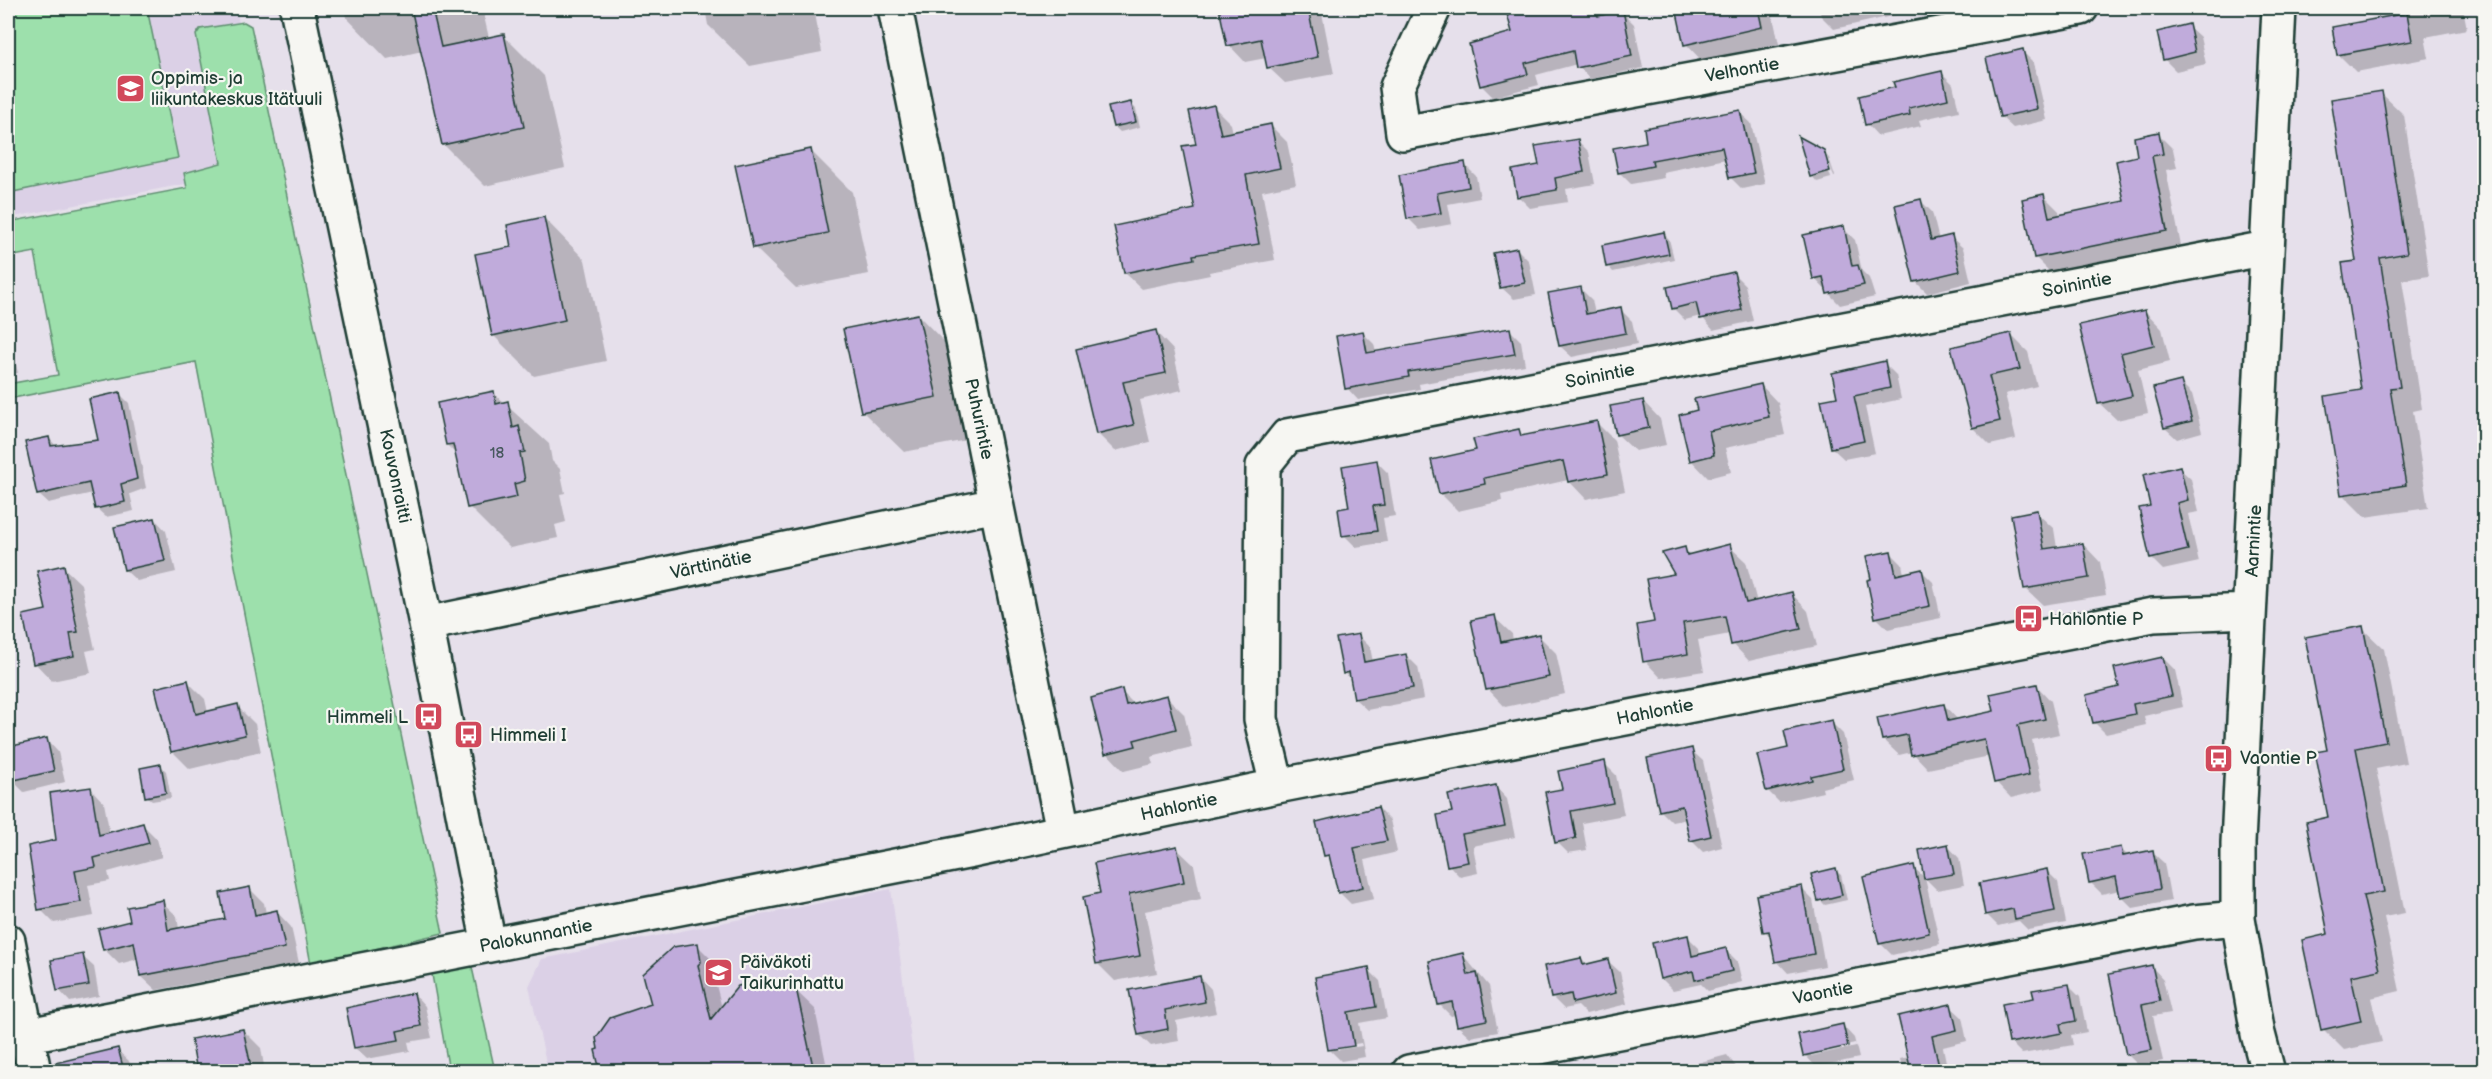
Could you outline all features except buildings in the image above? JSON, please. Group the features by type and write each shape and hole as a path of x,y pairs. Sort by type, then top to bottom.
{"street":[{"name":"Kouvonraitti","path":"297,8 426,624 489,945"},
{"name":"Puhurintie","path":"895,8 1063,831"},
{"name":"Velhontie","path":"1434,8 1397,87 1402,133 2081,8"},
{"name":"Aarnintie","path":"2268,1071 2258,1034 2238,918 2238,843 2278,8"},
{"name":"Soinintie","path":"1277,786 1261,719 1263,466 1287,436 2267,248"},
{"name":"Värttinätie","path":"426,624 996,505"},
{"name":"Hahlontie","path":"1063,831 1277,786 2154,615 2249,611"},
{"name":"Palokunnantie","path":"17,1037 1063,831"},
{"name":"Vaontie","path":"1409,1071 2194,922 2238,918"},
{"path":"8,941 17,1037 34,1071"}],"shaded area":[{"name":"Oppimis- ja liikuntakeskus Itätuuli","path":"8,8 236,8 268,168 8,218"},
{"name":"Päiväkoti Taikurinhattu","path":"891,889 915,1071 548,1071 529,986 542,959"}],"green space":[{"path":"23,8 147,8 178,158 8,193 8,13"},
{"path":"244,22 251,26 443,933 311,964 196,362 8,399 8,384 58,375 35,252 8,257 8,222 187,188 184,173 221,163 196,35 200,29"},
{"path":"471,963 495,1071 449,1071 431,969"}],"place":[{"name":"Oppimis- ja liikuntakeskus Itätuuli","path":"130,88"},
{"name":"Hahlontie P","path":"2028,619"},
{"name":"Himmeli L","path":"429,717"},
{"name":"Himmeli I","path":"469,735"},
{"name":"Vaontie P","path":"2219,758"},
{"name":"Päiväkoti Taikurinhattu","path":"719,972"}]}
